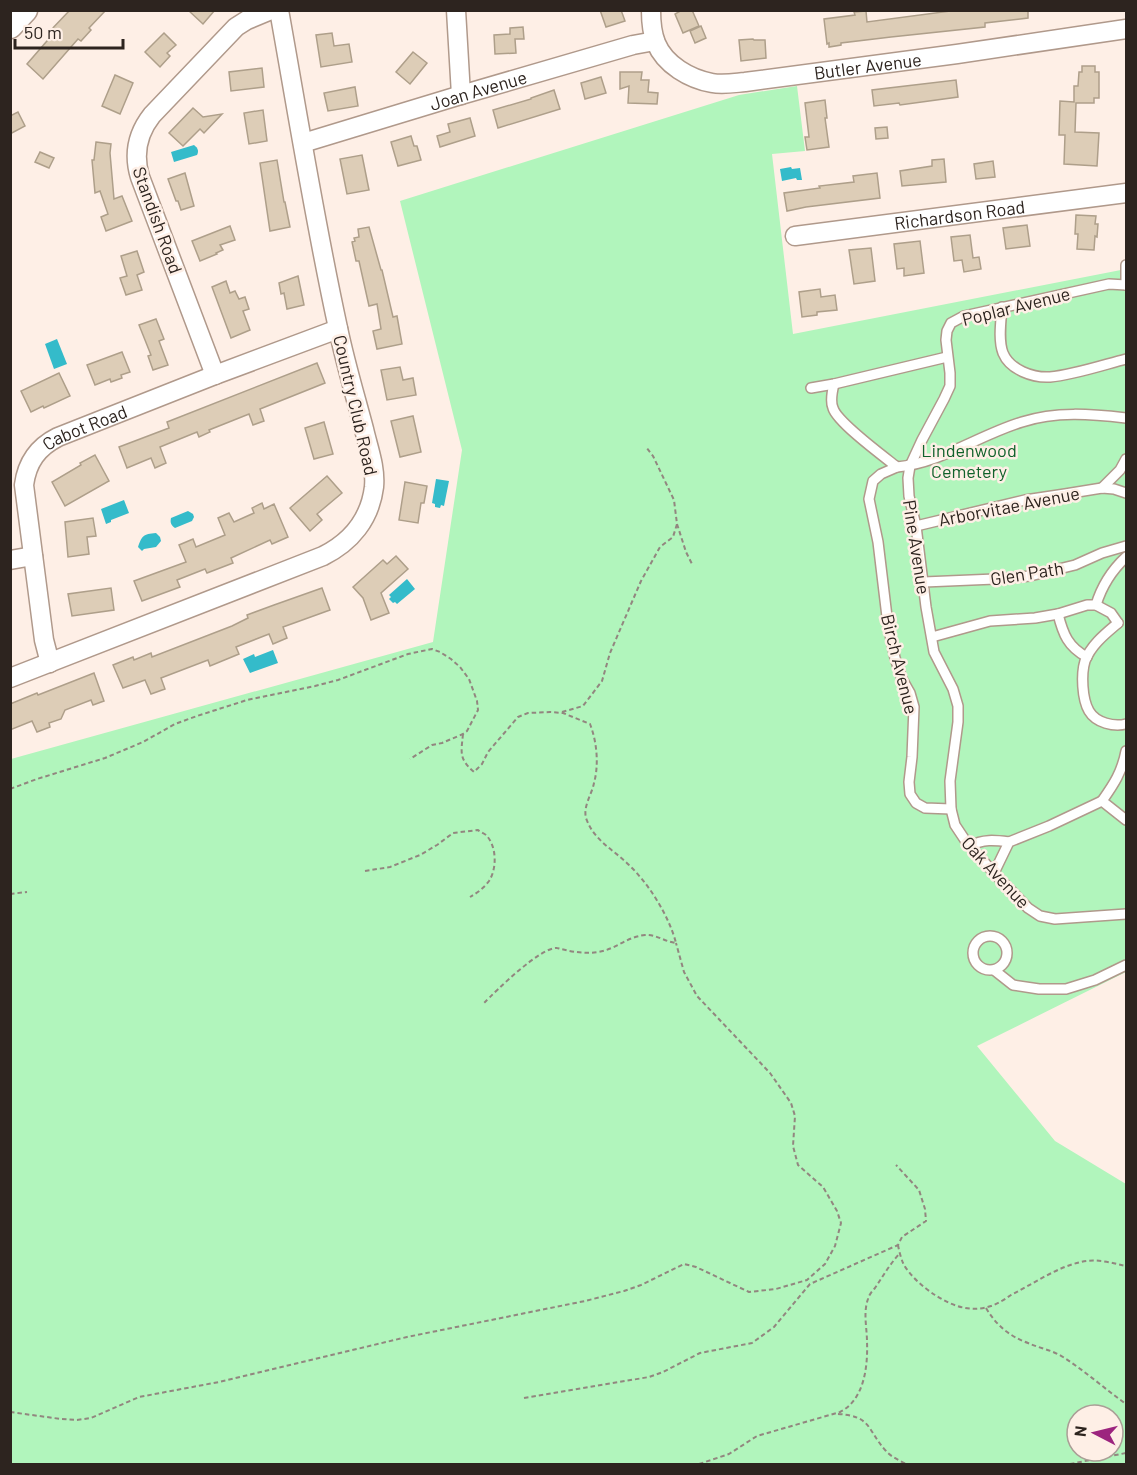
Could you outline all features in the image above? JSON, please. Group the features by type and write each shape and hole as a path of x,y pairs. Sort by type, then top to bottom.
{"main road":[{"path":"10,26 25,10"}],"street":[{"name":"Standish Road","path":"215,375 137,169 136,152 142,129 152,115 238,26 271,10"},
{"name":"Country Club Road","path":"10,678 323,556 352,536 370,506 374,471 338,329 279,10"},
{"path":"456,10 461,95"},
{"path":"651,10 655,41"},
{"name":"Butler Avenue","path":"655,41 665,57 687,74 711,83 732,84 1126,29"},
{"name":"Joan Avenue","path":"303,143 633,45 655,41"},
{"name":"Richardson Road","path":"795,236 1126,193"},
{"name":"Cabot Road","path":"50,663 43,638 24,485 32,459 43,446 58,437 338,329"},
{"path":"10,560 33,556"}],"lane":[{"path":"1126,265 1126,285"},
{"name":"Poplar Avenue","path":"910,466 950,386 946,340 951,323 964,316 1002,307 1109,284 1126,285"},
{"path":"1002,307 1000,332 1003,353 1012,366 1031,375 1049,377 1126,359"},
{"path":"811,388 948,357"},
{"path":"834,384 833,408 842,422 897,466 910,466 994,432 1048,416 1101,414 1126,417"},
{"name":"Arborvitae Avenue","path":"1102,488 1120,470 1126,459"},
{"name":"Birch Avenue","path":"897,466 873,481 869,499 878,542 890,636 902,679 910,693 914,707 910,794 916,803 925,808 951,809"},
{"name":"Pine Avenue","path":"910,466 909,496 916,526 932,637"},
{"name":"Arborvitae Avenue","path":"916,526 1025,500 1102,488 1126,493"},
{"name":"Glen Path","path":"924,582 1030,576 1075,565 1101,553 1126,546"},
{"path":"1096,605 1107,577 1126,557"},
{"path":"932,637 990,621 1022,620 1058,614 1087,604 1096,605 1122,622 1102,636 1087,657 1082,673 1084,694 1089,711 1098,720 1111,725 1126,724"},
{"path":"1058,614 1061,627 1069,643 1087,657"},
{"name":"Oak Avenue","path":"932,637 934,652 953,689 958,706 950,781 951,809 955,825 994,873 1028,908 1040,916 1055,919 1126,914"},
{"path":"970,846 995,840 1009,842 1102,801 1122,769 1126,751"},
{"path":"1102,801 1126,820"},
{"path":"994,873 1009,842"},
{"path":"994,970 1013,984 1040,989 1066,989 1095,980 1126,965"}],"path":[{"path":"646,447 653,456 674,500 677,524 693,566"},
{"path":"559,713 583,706 602,681 610,653 641,581 660,547 673,537 677,524"},
{"path":"10,789 124,750 197,716 247,700 338,680 408,654 432,649 451,659 460,667 473,688 478,710 467,731 463,734 432,745 410,759"},
{"path":"10,1412 61,1419 91,1418 139,1397 219,1382 407,1337 624,1291 684,1264 696,1267 749,1292 776,1289 807,1280 825,1264 835,1246 841,1223 823,1187 798,1165 792,1146 795,1116 791,1103 770,1073 697,996 684,972 674,932 655,897 629,865 594,835 585,816 596,771 595,736 590,724 574,717 550,712 528,713 518,717 474,772 465,765 461,753 463,734"},
{"path":"364,871 390,867 420,855 453,832 478,830 488,836 494,853 494,865 490,879 470,897"},
{"path":"10,894 27,892"},
{"path":"484,1003 516,971 556,947 583,953 596,952 611,949 627,939 648,935 676,943"},
{"path":"524,1398 649,1377 700,1353 752,1343 774,1327 810,1284 898,1245 902,1237 926,1221 919,1190 896,1165"},
{"path":"898,1245 905,1266 918,1282 950,1304 963,1308 986,1308 994,1305 1076,1263 1096,1260 1126,1266"},
{"path":"699,1464 729,1454 757,1436 847,1409 863,1383 868,1298 900,1253"},
{"path":"807,1280 810,1284"},
{"path":"986,1308 1003,1330 1024,1342 1064,1358 1126,1404"},
{"path":"836,1413 858,1416 871,1429 887,1453 906,1464"},
{"path":"1070,1464 1126,1453"}],"green space":[{"name":"Lindenwood Cemetery","path":"797,86 805,151 772,154 793,334 1126,269 1126,972 977,1046 1055,1141 1126,1184 1126,1464 11,1464 11,759 433,642 462,450 400,201 739,95"}],"water":[{"path":"194,145 198,150 197,155 174,162 171,152"},
{"path":"791,167 792,169 800,168 802,180 796,178 782,181 780,169"},
{"path":"57,339 67,364 54,369 45,344"},
{"path":"436,479 449,481 444,506 441,505 440,508 435,507 432,503"},
{"path":"124,500 129,513 106,524 101,509"},
{"path":"188,511 193,514 192,521 175,528 171,523 171,518"},
{"path":"156,533 161,541 156,547 142,551 138,547 144,536"},
{"path":"407,579 415,589 397,604 393,603 389,595"},
{"path":"273,650 278,663 250,673 243,659"}],"building":[{"path":"70,10 106,10 89,28 91,30 81,41 78,39 43,79 27,64 53,34 50,31"},
{"path":"188,10 215,10 203,24"},
{"path":"600,10 621,10 625,21 606,27"},
{"path":"682,10 692,10 699,26 683,33 675,14"},
{"path":"958,10 1028,10 1028,18 985,23 985,27 841,43 841,45 829,47 829,43 827,44 824,19 855,15 854,12 866,11 867,22"},
{"path":"701,26 706,38 695,43 690,31"},
{"path":"523,27 524,39 515,39 516,53 495,54 494,35 510,34 510,28"},
{"path":"164,33 176,45 167,53 170,56 160,67 145,52"},
{"path":"332,33 334,46 349,44 352,62 321,67 316,35"},
{"path":"739,40 765,40 766,58 741,61"},
{"path":"413,52 427,63 410,84 396,72"},
{"path":"1082,66 1095,66 1095,72 1099,72 1099,98 1094,98 1094,103 1076,103 1075,132 1099,133 1097,166 1064,164 1065,135 1059,135 1060,101 1074,102 1074,86 1078,86"},
{"path":"262,68 264,87 231,91 229,72"},
{"path":"620,72 642,72 641,80 649,80 648,92 658,93 657,104 628,103 629,86 620,89"},
{"path":"115,75 133,83 120,114 102,106"},
{"path":"601,77 606,93 585,99 581,83"},
{"path":"956,80 958,97 874,106 872,90"},
{"path":"355,87 358,106 328,111 324,93"},
{"path":"554,90 560,109 498,128 493,110"},
{"path":"825,100 829,147 807,150 805,137 809,137 805,103"},
{"path":"193,108 203,117 222,114 204,133 200,129 183,146 169,133"},
{"path":"263,110 267,141 249,144 244,113"},
{"path":"18,112 25,126 10,134 10,116"},
{"path":"470,118 475,136 440,147 437,136 450,132 448,124"},
{"path":"887,127 888,138 876,139 875,128"},
{"path":"411,136 421,160 398,166 391,142"},
{"path":"96,142 111,144 114,199 122,196 132,221 106,231 101,217 108,214 100,191 95,193 92,160 94,160"},
{"path":"40,152 54,158 49,168 35,162"},
{"path":"362,155 369,190 347,194 340,159"},
{"path":"944,159 946,182 902,186 900,171 932,166 932,160"},
{"path":"277,160 290,227 270,231 260,163"},
{"path":"993,161 995,177 976,179 974,164"},
{"path":"185,173 194,206 181,210 168,179"},
{"path":"877,173 880,198 787,211 784,193 854,182 853,176"},
{"path":"1076,215 1096,216 1095,224 1098,224 1094,250 1077,249"},
{"path":"1027,225 1030,246 1006,249 1003,228"},
{"path":"230,226 235,240 220,245 223,250 200,261 192,241"},
{"path":"369,227 393,317 397,316 402,344 377,349 373,331 381,329 377,304 369,306 359,261 356,261 352,242 355,241 354,238 359,237 358,229"},
{"path":"970,235 973,258 979,257 981,269 964,272 962,260 954,261 951,237"},
{"path":"920,241 924,273 904,276 904,268 897,269 894,244"},
{"path":"871,248 875,281 854,284 849,250"},
{"path":"137,251 144,272 137,275 142,290 126,295 120,278 127,276 121,256"},
{"path":"298,276 304,305 287,309 284,293 281,294 279,283"},
{"path":"226,281 230,293 235,291 239,299 245,297 249,309 243,311 250,330 231,338 212,287"},
{"path":"820,289 821,297 835,295 837,310 817,312 817,315 802,317 799,292"},
{"path":"156,319 164,339 159,341 168,365 153,370 148,356 151,355 139,325"},
{"path":"122,352 130,372 121,375 122,378 111,382 110,379 95,385 87,365"},
{"path":"317,363 325,383 260,409 264,421 253,425 249,414 209,430 210,432 199,437 197,432 160,447 166,463 155,468 151,458 127,468 119,447 169,428 167,422"},
{"path":"400,367 403,380 413,378 416,395 387,400 381,370"},
{"path":"59,373 70,396 31,412 21,391"},
{"path":"413,416 421,452 400,457 391,421"},
{"path":"324,422 333,454 314,459 305,428"},
{"path":"95,455 109,481 65,506 52,482"},
{"path":"327,476 342,493 317,514 322,520 310,531 290,508"},
{"path":"405,482 427,486 424,503 421,503 418,523 399,520"},
{"path":"262,503 264,509 274,504 288,537 272,544 270,540 231,558 233,563 207,573 205,569 177,580 180,587 142,601 134,581 186,562 179,545 193,539 196,547 225,535 218,518 229,513 234,522 254,513 252,508"},
{"path":"93,518 96,536 87,537 89,554 68,557 65,522"},
{"path":"396,556 408,569 381,593 389,613 371,620 363,598 353,587 383,560 387,564"},
{"path":"111,588 114,610 72,616 68,594"},
{"path":"322,588 330,610 283,627 287,638 273,644 269,634 236,647 239,654 210,666 208,660 161,678 165,689 151,694 145,680 123,688 113,665 151,653 152,657 232,626 248,618 247,615"},
{"path":"94,673 104,701 93,705 91,700 65,710 61,719 49,723 50,727 37,732 32,721 10,730 10,704"}]}
